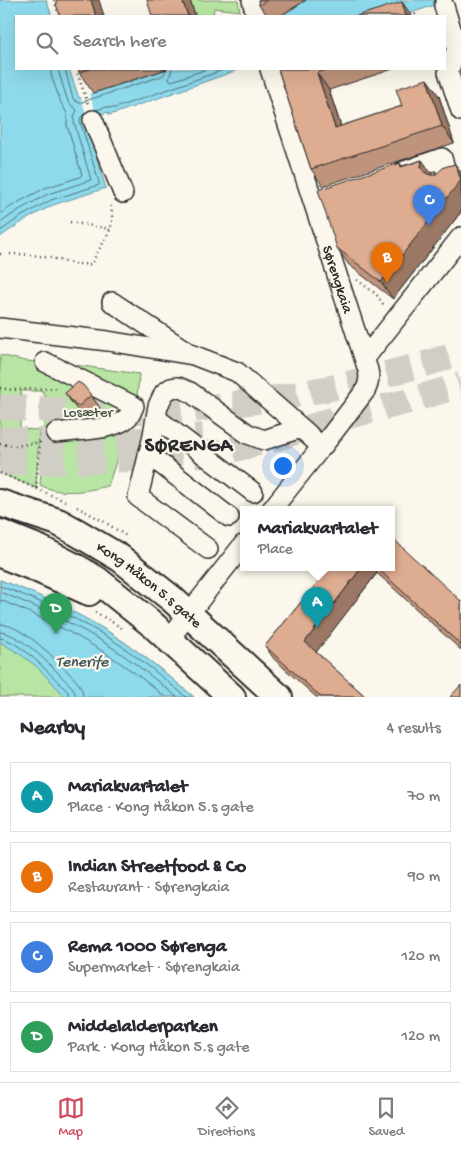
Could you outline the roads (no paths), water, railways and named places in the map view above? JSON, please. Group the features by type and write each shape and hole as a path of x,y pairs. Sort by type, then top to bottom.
{"highway":[{"path":"0,488 58,522"},
{"name":"Kong Håkon 5.s gate","path":"0,503 58,522 120,558 189,614 279,697"},
{"name":"Kong Håkon 5.s gate","path":"0,532 40,549 97,580 169,639 232,697"},
{"path":"0,554 136,611"}],"street":[{"path":"252,0 256,15"},
{"path":"444,6 457,48 448,72 461,111"},
{"name":"Sørengkaia","path":"270,70 321,198 370,377 368,386 361,398 274,506"},
{"path":"93,120 123,193"},
{"path":"388,176 442,158 448,177 444,181"},
{"path":"365,358 461,236"},
{"path":"112,302 193,355 236,372 322,446"},
{"path":"0,328 108,341 193,355"},
{"path":"45,362 134,406 127,418 117,424 78,431 61,426"},
{"path":"208,549 138,497 158,406 164,393 171,388 178,387 190,392 248,434 264,440 298,429 304,431"},
{"path":"156,418 253,492"},
{"path":"148,454 229,517"},
{"path":"169,639 240,549"}],"water":[{"path":"0,0 46,0 52,15 15,15 15,70 69,70 79,98 164,70 238,70 116,113 109,115 108,112 85,119 106,188 53,205 25,220 0,237"},
{"path":"307,0 451,0 404,15 282,15"},
{"name":"Tenerife","path":"0,580 64,607 110,633 142,655 194,697 66,697 36,666 0,642"}],"tunnel":[{"path":"0,407 72,411 182,411 278,398 341,386 432,362 461,352"},
{"path":"0,462 160,458 223,452 461,385"},
{"path":"0,439 102,441 203,436"}],"place":[{"name":"Rema 1000 Sørenga","path":"429,226"},
{"name":"Indian Streetfood & Co","path":"387,283"},
{"name":"Mariakvartalet","path":"317,628"},
{"name":"Middelalderparken","path":"56,634"}],"district":[{"name":"SØRENGA","path":"189,444"}],"park label":[{"name":"Losæter","path":"88,411"}]}
